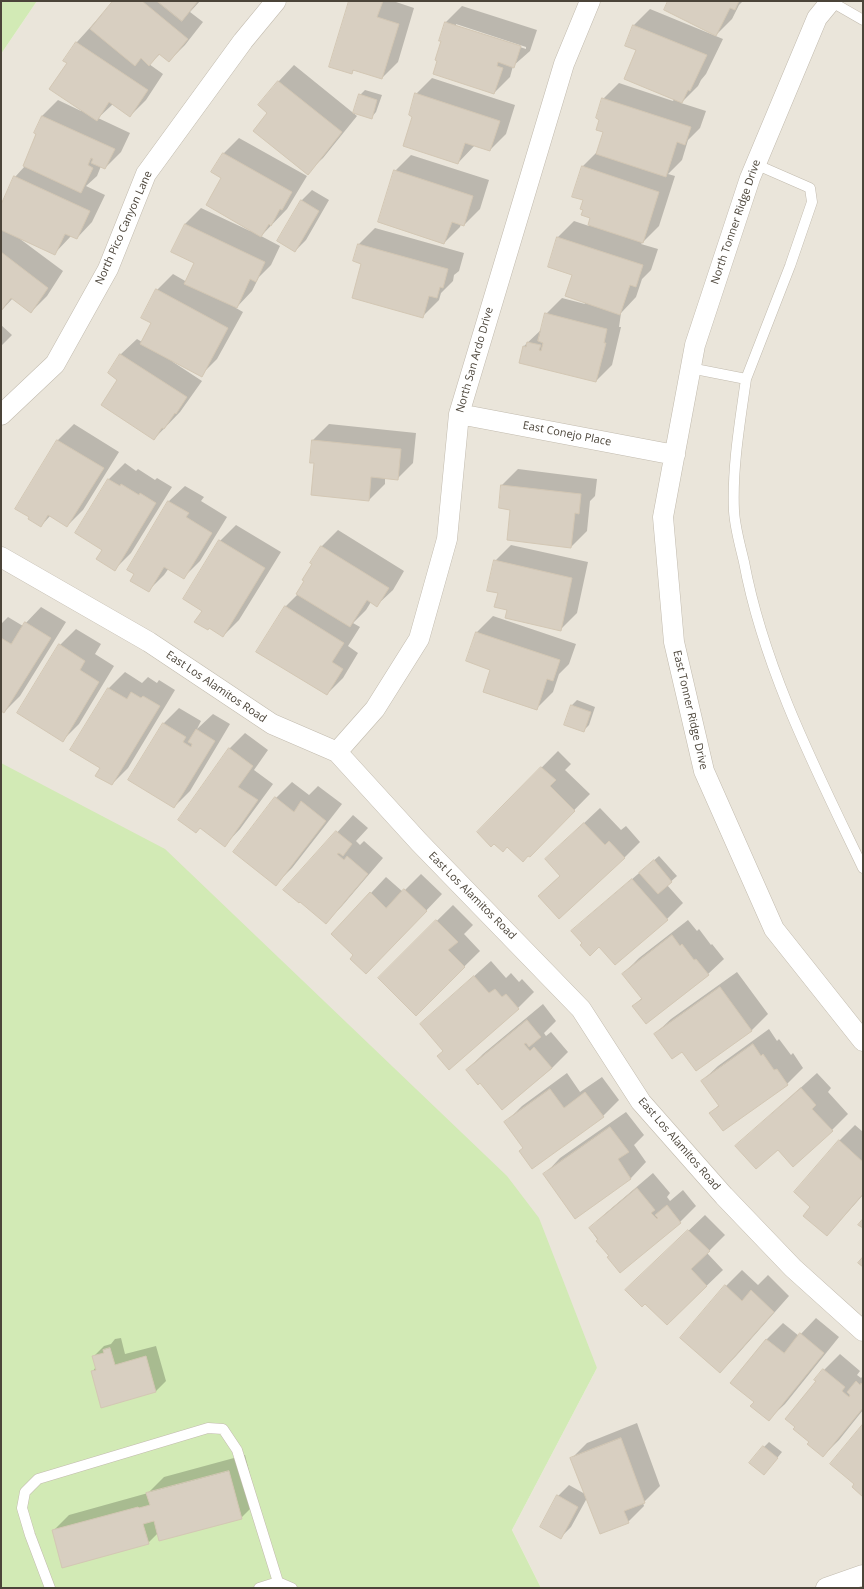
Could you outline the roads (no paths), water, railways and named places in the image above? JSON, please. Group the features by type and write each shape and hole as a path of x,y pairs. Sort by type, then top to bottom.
{"street":[{"name":"North Pico Canyon Lane","path":"1,415 55,364 108,269 146,174 242,41 276,1"},
{"name":"North Tonner Ridge Drive","path":"675,455 695,345 755,164 817,18 830,1"},
{"name":"North San Ardo Drive","path":"337,752 375,709 419,639 447,539 459,414 564,64 587,2"},
{"name":"East Conejo Place","path":"459,414 675,455"},
{"name":"East Tonner Ridge Drive","path":"675,455 663,517 674,642 704,771 774,929 863,1041"},
{"name":"East Los Alamitos Road","path":"1,557 149,642 272,724 337,752 419,842 581,1009 642,1102 724,1196 793,1268 863,1331"},
{"path":"826,1588 863,1575"}],"lane":[{"path":"830,1 863,20"},
{"path":"755,164 810,188 812,202 790,266 746,379 737,444 734,512 750,594 774,670 815,769 863,868"},
{"path":"690,368 746,379"},
{"path":"50,1588 30,1535 22,1508 25,1492 38,1479 208,1428 223,1429 237,1450 278,1582"},
{"path":"259,1588 278,1582 292,1588"}]}
